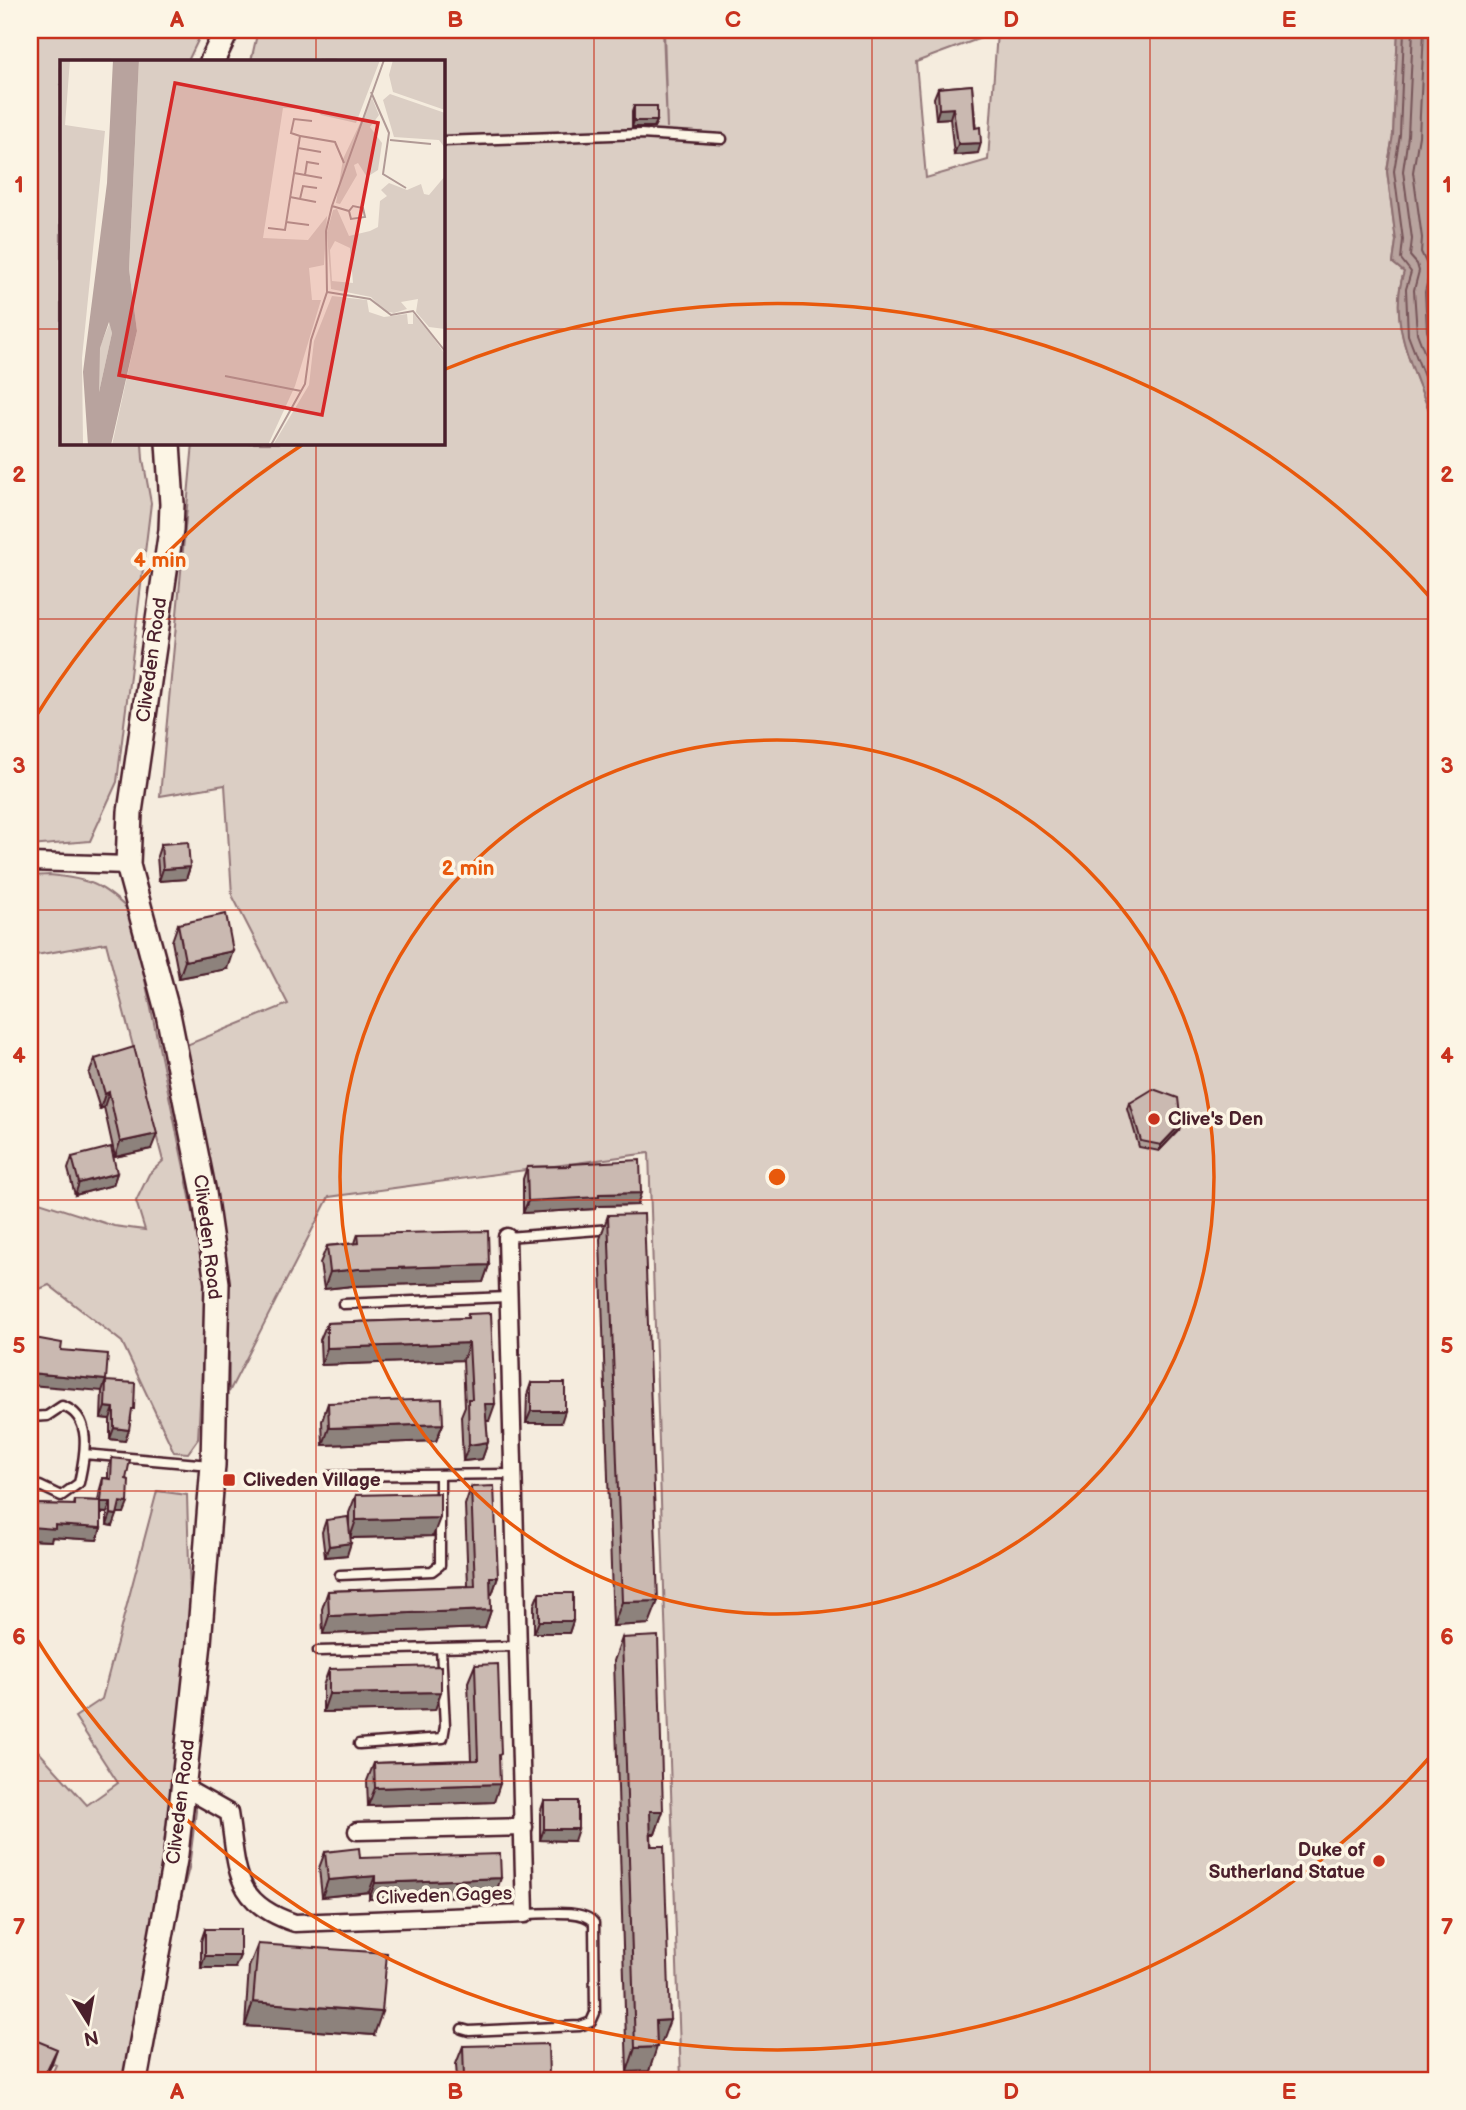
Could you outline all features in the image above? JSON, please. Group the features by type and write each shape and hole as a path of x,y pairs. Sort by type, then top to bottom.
{"street":[{"path":"212,60 227,30"},
{"name":"Cliveden Road","path":"135,2080 176,1854 198,1643 213,1465 217,1283 204,1192 168,1014 128,864 130,812 171,530 168,444"},
{"path":"30,862 128,864"},
{"name":"Cliveden Gages","path":"183,1787 229,1813 240,1882 257,1905 278,1918 295,1923 525,1914 507,1237"},
{"path":"357,1831 524,1828"}],"lane":[{"path":"444,141 641,134 722,139"},
{"path":"507,1237 614,1229"},
{"path":"343,1304 507,1297"},
{"path":"30,1417 47,1416 62,1406 68,1408 84,1426 85,1454 79,1483 61,1496 40,1486 30,1486"},
{"path":"85,1454 213,1465"},
{"path":"328,1476 512,1474"},
{"path":"340,1575 432,1571 440,1565 440,1476"},
{"path":"359,1744 443,1738 445,1726 441,1648"},
{"path":"318,1651 518,1649"},
{"path":"462,2029 469,2031 580,2026 591,2022 595,2014 594,1923 590,1917 578,1914 525,1914"}],"shaded area":[{"path":"30,30 203,30 188,60 60,60 60,444 142,444 151,503 117,782 90,841 30,846"},
{"path":"258,30 663,30 667,128 664,30 1398,30 1393,135 1387,171 1396,241 1393,263 1404,272 1399,291 1399,311 1406,351 1436,427 1436,2080 681,2080 649,1153 329,1197 229,1392 228,1275 207,1149 184,1046 288,1004 232,895 225,785 160,796 193,444 444,444 444,60 251,60","holes":["997,32 988,160 926,178 916,62"]},
{"path":"49,875 94,884 131,912 207,1279 198,1439 188,1453 174,1452 122,1342 49,1285 30,1293 30,1199 114,1226 145,1230 136,1201 149,1174 163,1161 106,943 30,956 30,876"},
{"path":"157,1491 187,1495 196,1811 189,1868 132,2080 49,2080 56,2065 30,2054 30,1742 87,1805 118,1783 75,1717 102,1699"}],"water":[{"path":"1398,30 1436,30 1436,427 1413,371 1401,332 1399,292 1404,272 1393,263 1396,241 1387,171 1393,135"}],"building":[{"path":"972,85 975,128 980,127 981,143 958,144 953,108 939,109 938,88"},
{"path":"634,106 657,106 657,121 634,121"},
{"path":"188,842 190,867 163,869 161,844"},
{"path":"226,914 233,951 185,961 178,924"},
{"path":"134,1047 157,1134 120,1142 109,1092 105,1094 95,1059"},
{"name":"Clive's Den","path":"1153,1089 1178,1098 1181,1124 1161,1145 1141,1141 1130,1103"},
{"path":"111,1147 117,1173 79,1183 72,1157"},
{"path":"640,1160 641,1193 528,1201 527,1167"},
{"path":"644,1214 658,1601 622,1602 608,1215"},
{"path":"488,1231 489,1265 330,1272 327,1246 359,1243 358,1234"},
{"path":"491,1313 495,1404 485,1404 488,1442 469,1445 468,1399 472,1399 469,1343 327,1348 327,1323 468,1318 468,1314"},
{"path":"30,1338 62,1343 61,1350 108,1354 106,1380 30,1373"},
{"path":"106,1381 135,1383 134,1409 129,1430 114,1428 114,1408 105,1407"},
{"path":"531,1383 565,1383 565,1411 531,1411"},
{"path":"442,1399 443,1424 329,1428 328,1403"},
{"path":"112,1458 130,1460 126,1479 129,1480 128,1503 120,1502 117,1515 111,1514 111,1502 101,1502 103,1478 111,1479"},
{"path":"494,1486 498,1577 490,1577 491,1610 329,1616 328,1591 475,1586 471,1487"},
{"path":"440,1493 440,1518 356,1520 356,1495"},
{"path":"75,1500 101,1501 101,1528 55,1525 55,1529 30,1527 30,1504 75,1505"},
{"path":"348,1517 351,1543 329,1546 326,1520"},
{"path":"539,1593 573,1593 573,1621 539,1621"},
{"path":"658,1636 663,1811 650,1811 651,1846 664,1846 670,2020 656,2021 657,2047 635,2048 622,1638"},
{"path":"498,1664 500,1784 375,1788 374,1763 478,1760 475,1665"},
{"path":"441,1666 441,1692 329,1694 329,1669"},
{"path":"544,1801 578,1801 578,1829 544,1829"},
{"path":"359,1848 360,1858 500,1854 501,1878 375,1883 375,1876 328,1880 325,1852"},
{"path":"205,1929 240,1929 240,1956 205,1956"},
{"path":"258,1944 387,1953 382,2012 253,2002"},
{"path":"30,2038 57,2049 42,2080 30,2080"},
{"path":"548,2044 549,2076 464,2078 463,2046"}],"place":[{"name":"Clive's Den","path":"1154,1119"},
{"name":"Cliveden Village","path":"229,1480"},
{"name":"Duke of Sutherland Statue","path":"1379,1861"}]}
